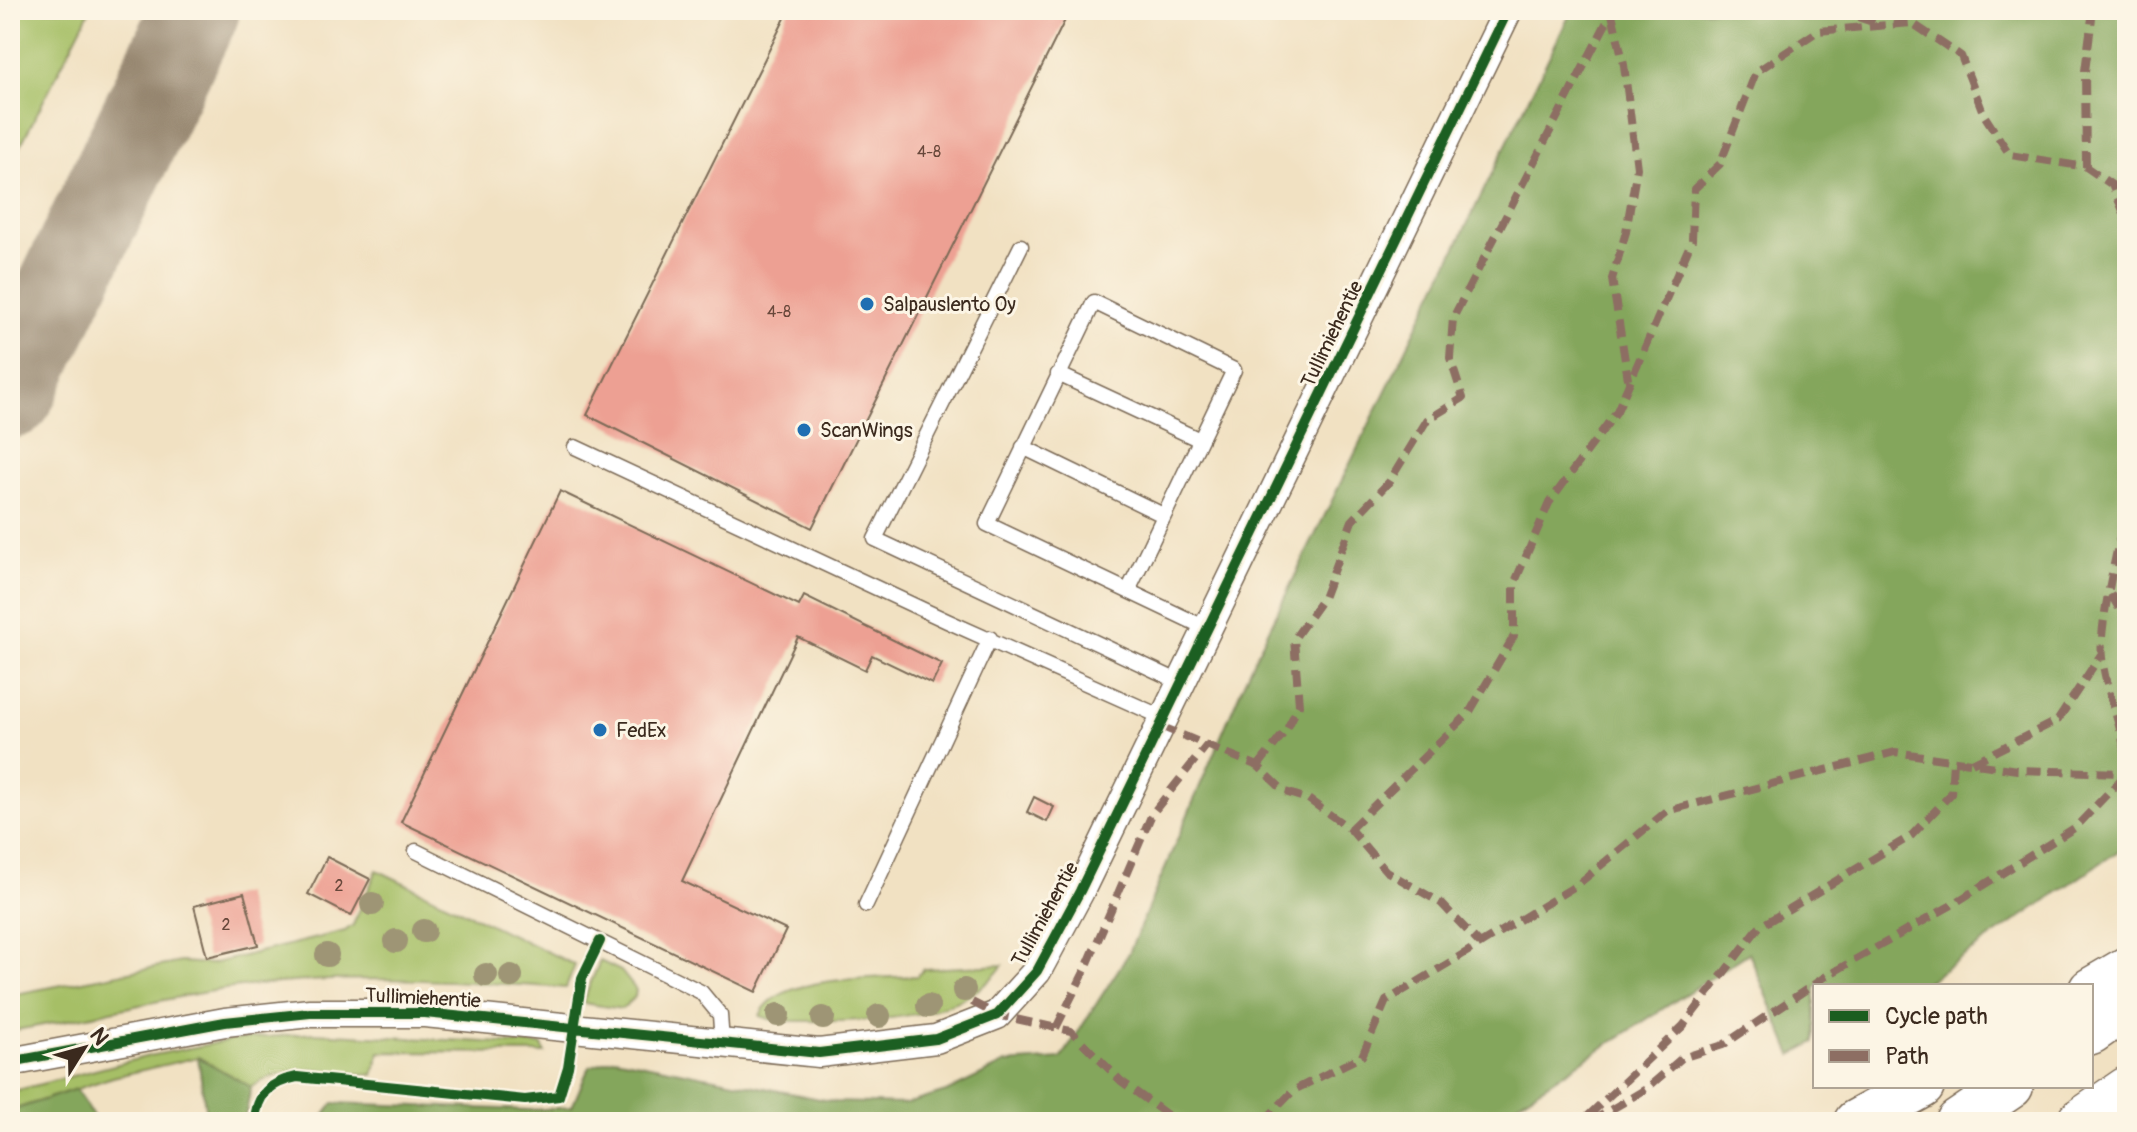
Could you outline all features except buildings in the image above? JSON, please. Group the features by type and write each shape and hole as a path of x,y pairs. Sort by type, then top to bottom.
{"highway":[{"path":"2093,989 2127,969"},
{"path":"2093,1031 2127,1007"},
{"path":"1856,1122 1918,1088"},
{"path":"1958,1122 2008,1088"},
{"path":"2079,1122 2127,1089"}],"street":[{"name":"Tullimiehentie","path":"10,1062 225,1022 310,1013 425,1013 819,1053 936,1039 997,1015 1037,971 1182,683 1508,10"}],"lane":[{"path":"1021,246 875,539 1182,683"},
{"path":"1128,591 1234,370 1094,302 987,524 1128,591 1208,629"},
{"path":"1058,374 1200,440"},
{"path":"575,447 1164,718"},
{"path":"1023,447 1163,515"},
{"path":"866,905 990,638"},
{"path":"416,851 701,992 720,1015 722,1043"}],"green space":[{"path":"10,10 90,10 10,166"},
{"path":"1572,10 2127,10 2127,845 1923,984 1813,984 1813,1043 1792,1055 1749,953 1488,1122 319,1122 334,1103 531,1110 572,1107 589,1067 615,1058 835,1102 906,1104 946,1092 1006,1063 1061,1059 1129,953 1250,668"},
{"path":"377,870 575,965 566,988 433,980 301,981 213,991 10,1031 10,995 181,962 211,964 345,931 353,925"},
{"path":"600,961 621,971 636,990 635,997 622,1009 582,1003"},
{"path":"1003,965 986,984 965,998 914,1014 859,1021 784,1021 760,1016 769,1002 786,992 806,986 830,981 917,976 924,969"},
{"path":"314,1033 542,1045 545,1053 380,1052 373,1075 325,1070 296,1071 266,1079 251,1087 198,1057 113,1077 10,1111 10,1092 149,1056 231,1040"},
{"path":"198,1057 251,1087 244,1122 207,1122"},
{"path":"76,1089 97,1122 10,1122 10,1111"}],"taxiway":[{"path":"10,395 196,10"}],"marked path":[{"path":"1258,766 1287,729 1299,705 1294,639 1323,598 1352,521 1389,482 1427,420 1463,398 1450,358 1453,318 1613,10"},
{"path":"1836,10 1876,23"},
{"path":"2086,167 2085,71 2093,10"},
{"path":"1612,14 1624,65 1637,168 1626,232 1612,279 1628,379"},
{"path":"1350,829 1469,713 1514,636 1514,584 1549,503 1617,411 1692,240 1694,189 1720,164 1756,72 1818,31 1912,23 1961,56 1984,115 2010,155 2086,167 2112,185 2127,220"},
{"path":"2127,503 2106,604 2102,643 2104,673 2123,743 2127,773"},
{"path":"2111,594 2127,623"},
{"path":"1972,763 2058,720 2102,653"},
{"path":"1160,726 1258,766 1285,792 1308,799 1350,829 1386,871 1441,903 1480,944"},
{"path":"1056,1028 1086,968 1152,814 1207,745"},
{"path":"1263,1122 1294,1090 1362,1056 1386,1001 1577,885 1667,811 1895,752 2017,770 2127,773"},
{"path":"1588,1116 1683,1026 1759,927 1911,836 1951,794 1953,761"},
{"path":"1814,984 1950,906 2076,827 2127,773"},
{"path":"1590,1122 1646,1089 1682,1058 1723,1045 1813,985"},
{"path":"972,1002 997,1015 1071,1031 1121,1081 1177,1122"}],"cycle path":[{"path":"10,1062 225,1022 310,1013 425,1013 819,1053 936,1039 997,1015 1037,971 1080,891 1508,10"},
{"path":"255,1122 258,1104 267,1091 280,1082 297,1077 525,1100 559,1096 568,1067 582,978 600,941"}],"place":[{"name":"Salpauslento Oy","path":"867,304"},
{"name":"ScanWings","path":"804,430"},
{"name":"FedEx","path":"600,730"}]}
